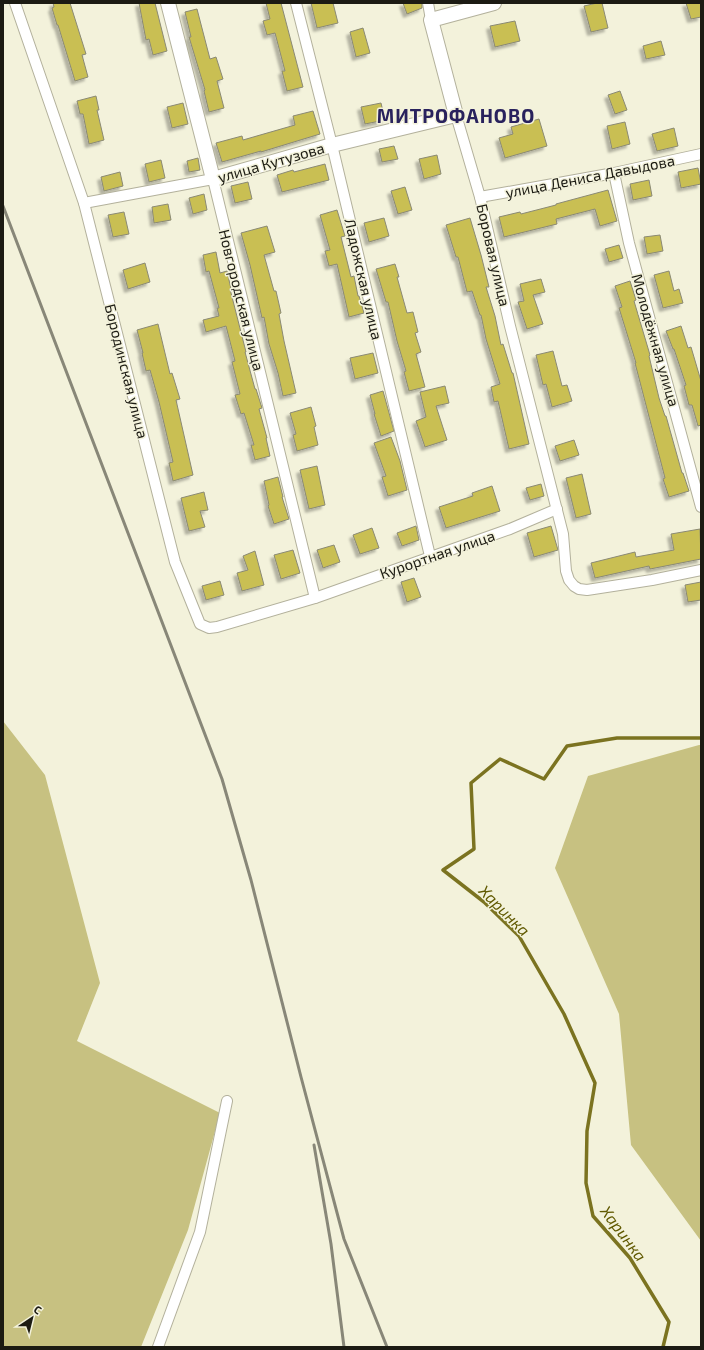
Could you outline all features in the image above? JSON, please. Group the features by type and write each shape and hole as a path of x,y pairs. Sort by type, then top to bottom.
{"street":[{"name":"Бородинская улица","path":"15,3 84,203 175,562 200,624 209,628 217,627 315,598"},
{"name":"Новгородская улица","path":"168,3 213,179 315,598"},
{"name":"Ладожская улица","path":"296,3 332,145 430,556"},
{"name":"Боровая улица","path":"428,3 431,20 456,115 480,197 510,326 557,509 563,534 568,580 579,590 587,590 701,570"},
{"path":"431,20 494,3"},
{"name":"улица Кутузова","path":"84,203 213,179 332,145 456,115"},
{"name":"улица Дениса Давыдова","path":"480,197 614,173 701,154"},
{"name":"Молодёжная улица","path":"614,173 629,243 701,507"},
{"name":"Курортная улица","path":"315,598 430,556 510,529 557,509"},
{"path":"158,1347 200,1232 227,1101"}],"shaded area":[{"path":"3,721 45,775 100,983 77,1041 220,1113 188,1230 141,1347 3,1347"},
{"path":"701,745 701,1241 631,1145 619,1014 555,868 588,776"}],"building":[{"path":"53,3 70,3 86,54 82,55 88,77 75,81 52,8 54,7"},
{"path":"139,3 155,3 167,51 153,55 149,39 146,40"},
{"path":"266,3 281,3 303,87 287,91 282,71 285,71 275,33 267,35 263,21 270,19"},
{"path":"311,3 333,3 338,23 317,28"},
{"path":"403,3 422,3 422,8 407,14"},
{"path":"602,3 608,28 591,32 584,6"},
{"path":"686,3 701,3 701,17 691,19"},
{"path":"197,9 210,59 216,57 223,79 217,81 224,108 209,112 205,90 189,37 191,37 185,12"},
{"path":"515,21 520,41 495,47 490,26"},
{"path":"363,28 370,53 356,57 350,32"},
{"path":"661,41 665,55 646,59 643,46"},
{"path":"620,91 627,110 615,114 608,95"},
{"path":"96,96 99,110 97,110 104,140 89,144 83,114 80,114 77,101"},
{"path":"183,103 188,124 172,128 167,107"},
{"path":"381,103 385,120 365,124 361,107"},
{"path":"313,111 320,134 222,162 216,143 242,136 243,140 295,125 293,116"},
{"path":"539,119 547,146 505,158 499,138 513,134 511,127"},
{"path":"625,122 630,144 612,149 607,126"},
{"path":"674,128 678,146 657,151 652,134"},
{"path":"394,146 398,159 382,162 379,149"},
{"path":"437,155 441,174 424,179 419,159"},
{"path":"198,158 200,170 189,172 187,161"},
{"path":"161,160 165,178 149,182 145,164"},
{"path":"325,164 329,180 282,192 277,175 293,170 294,172"},
{"path":"698,168 701,184 681,188 678,172"},
{"path":"120,172 123,186 104,191 101,177"},
{"path":"649,180 652,196 633,200 630,184"},
{"path":"248,182 252,199 235,203 231,186"},
{"path":"405,187 412,210 398,214 391,191"},
{"path":"608,190 617,221 600,226 595,209 556,219 557,224 504,237 499,217 520,212 521,214"},
{"path":"204,194 207,210 193,214 189,198"},
{"path":"168,204 171,220 154,223 152,207"},
{"path":"337,210 345,236 341,237 351,277 354,276 358,296 364,313 349,317 337,264 329,266 325,251 330,250 320,215"},
{"path":"124,212 129,234 113,237 108,215"},
{"path":"384,218 389,236 369,242 364,223"},
{"path":"470,218 489,287 486,287 495,316 501,345 503,344 513,373 529,444 509,449 498,401 494,402 491,387 500,384 486,339 481,315 472,291 467,292 458,257 456,257 446,225"},
{"path":"267,226 275,252 264,255 274,291 276,291 281,313 279,314 284,341 296,393 283,396 269,344 264,317 262,318 241,233"},
{"path":"660,235 663,251 647,254 644,237"},
{"path":"619,245 623,258 609,262 605,249"},
{"path":"216,252 220,273 227,271 245,352 262,408 259,409 270,456 255,460 251,445 254,445 244,413 241,414 235,395 240,394 232,362 235,361 226,326 206,332 203,320 219,316 217,308 219,308 209,271 206,272 203,255"},
{"path":"145,263 150,282 128,289 123,270"},
{"path":"395,264 407,313 413,312 418,332 415,333 421,352 416,354 425,387 409,391 404,372 406,371 388,302 386,302 376,269"},
{"path":"669,271 674,291 679,289 683,303 663,308 654,275"},
{"path":"541,279 545,292 533,295 543,324 527,329 518,302 524,301 520,284"},
{"path":"630,281 636,300 634,301 650,355 659,398 689,491 669,497 663,479 665,478 636,363 619,308 622,307 615,286"},
{"path":"158,324 170,374 172,373 180,399 176,400 193,475 173,481 169,463 173,462 159,402 150,370 146,371 137,330"},
{"path":"681,326 688,348 691,347 701,381 701,425 698,426 692,405 689,405 684,386 686,385 674,349 666,331"},
{"path":"553,351 562,386 567,385 572,401 552,407 546,384 543,385 536,355"},
{"path":"373,353 378,373 355,379 350,358"},
{"path":"445,386 449,403 436,406 447,440 425,447 416,421 426,417 420,392"},
{"path":"383,391 394,431 381,436 370,395"},
{"path":"311,407 316,426 314,427 318,445 297,451 293,435 296,434 290,413"},
{"path":"391,437 400,461 407,490 388,496 382,477 386,476 374,443"},
{"path":"574,440 579,455 560,461 555,446"},
{"path":"317,466 325,505 309,509 300,470"},
{"path":"582,474 591,514 576,518 566,478"},
{"path":"278,477 289,519 274,524 268,506 264,481"},
{"path":"541,484 544,496 530,500 526,488"},
{"path":"492,486 500,511 446,528 439,507 473,496 472,493"},
{"path":"204,492 208,510 200,511 205,527 189,531 181,498"},
{"path":"416,526 419,540 402,546 397,533"},
{"path":"551,526 558,550 534,557 527,533"},
{"path":"372,528 379,548 360,554 353,535"},
{"path":"700,529 701,559 650,569 649,566 595,578 591,563 635,552 636,557 674,550 671,534"},
{"path":"334,545 340,562 323,568 317,550"},
{"path":"293,550 300,573 281,579 274,555"},
{"path":"255,551 264,585 242,591 237,573 248,570 243,556"},
{"path":"414,578 421,597 407,602 401,582"},
{"path":"220,581 224,595 206,600 202,586"},
{"path":"701,582 701,600 688,602 685,585"}],"waterway":[{"name":"Харинка","path":"663,1347 669,1322 630,1258 593,1216 586,1183 587,1131 595,1083 564,1014 519,936 484,902 443,870 474,849 471,783 500,759 544,779 567,746 617,738 701,738"}],"railway":[{"path":"3,206 222,779 251,880 344,1239 387,1347"},
{"path":"314,1145 331,1244 344,1347"}],"district":[{"name":"МИТРОФАНОВО","path":"456,115"}]}
